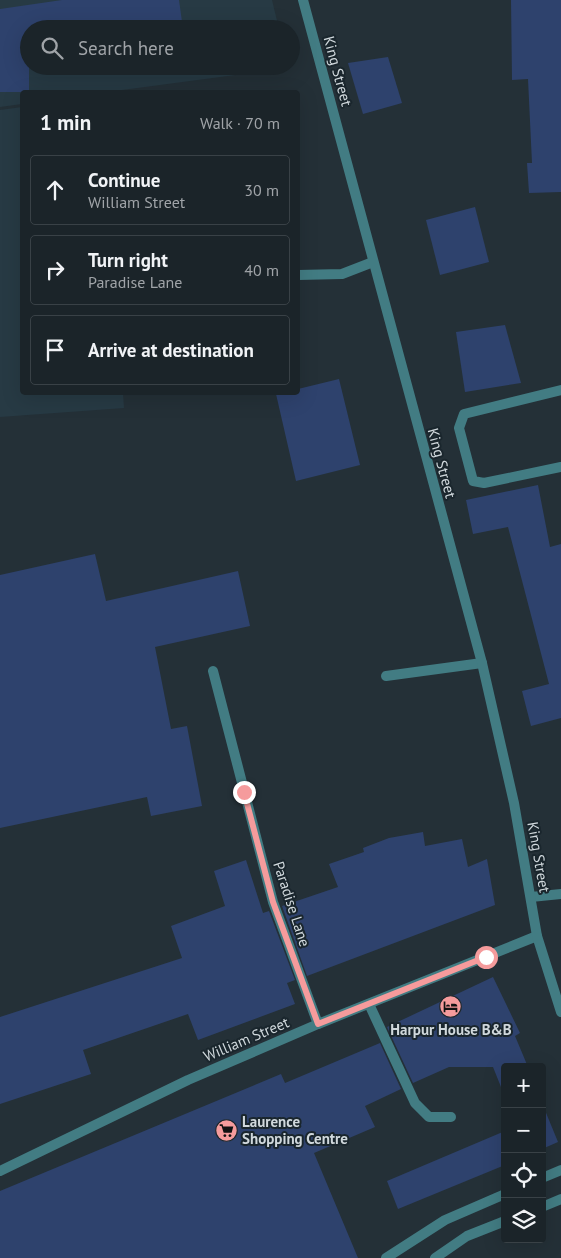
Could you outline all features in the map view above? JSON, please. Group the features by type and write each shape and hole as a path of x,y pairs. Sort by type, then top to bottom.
{"street":[{"name":"King Street","path":"303,0 482,663 514,803 537,936 561,1012"},
{"path":"300,275 342,274 373,262"},
{"path":"561,390 464,414 459,428 473,481 484,483 561,467"},
{"path":"386,676 482,663"},
{"name":"Paradise Lane","path":"213,671 273,902 318,1024"},
{"path":"531,897 561,894"},
{"name":"William Street","path":"0,1170 188,1080 318,1024 537,936"},
{"path":"369,1004 415,1103 429,1117 451,1117"},
{"path":"546,1176 561,1170"},
{"path":"386,1258 445,1220 501,1196"},
{"path":"546,1205 561,1199"},
{"path":"435,1258 467,1236 501,1223"}],"shaded area":[{"path":"0,0 272,0 277,20 20,20 20,75 235,75 122,90 20,90 20,104 0,107"},
{"path":"20,107 20,395 123,395 124,408 0,417 0,110"}],"building":[{"path":"62,0 179,0 182,20 20,20 20,75 29,75 29,90 0,92 0,9"},
{"path":"511,0 561,0 561,192 529,193 527,163 532,163 528,79 512,80"},
{"path":"388,57 402,103 363,114 348,63"},
{"path":"475,207 489,262 440,275 426,220"},
{"path":"505,325 521,383 465,392 456,332"},
{"path":"339,379 360,465 296,481 276,395 300,395 300,389"},
{"path":"538,485 550,547 561,544 561,718 531,726 522,691 549,684 508,527 473,534 466,500"},
{"path":"95,554 106,601 238,571 250,626 155,647 171,729 187,726 202,806 151,816 147,797 0,828 0,575"},
{"path":"423,832 425,846 462,839 468,867 487,859 495,905 307,976 282,906 338,887 329,864 364,852 363,848 389,838"},
{"path":"246,860 263,913 269,911 295,980 287,983 295,1004 198,1040 188,1014 83,1050 91,1074 0,1104 0,1017 182,958 171,926 225,906 214,871"},
{"path":"493,977 520,1033 515,1036 526,1063 501,1063 501,1087 493,1067 449,1067 413,1083 387,1027"},
{"name":"Laurence Shopping Centre","path":"380,1043 401,1089 365,1106 375,1127 314,1153 358,1258 0,1258 0,1191 281,1074 285,1083"},
{"path":"546,1113 558,1142 546,1147"},
{"path":"501,1133 501,1167 398,1209 387,1181"}],"place":[{"name":"Harpur House B&B","path":"451,1006"},
{"name":"Laurence Shopping Centre","path":"226,1130"}],"route":[{"path":"244,792 273,902 318,1024 486,957"}]}
